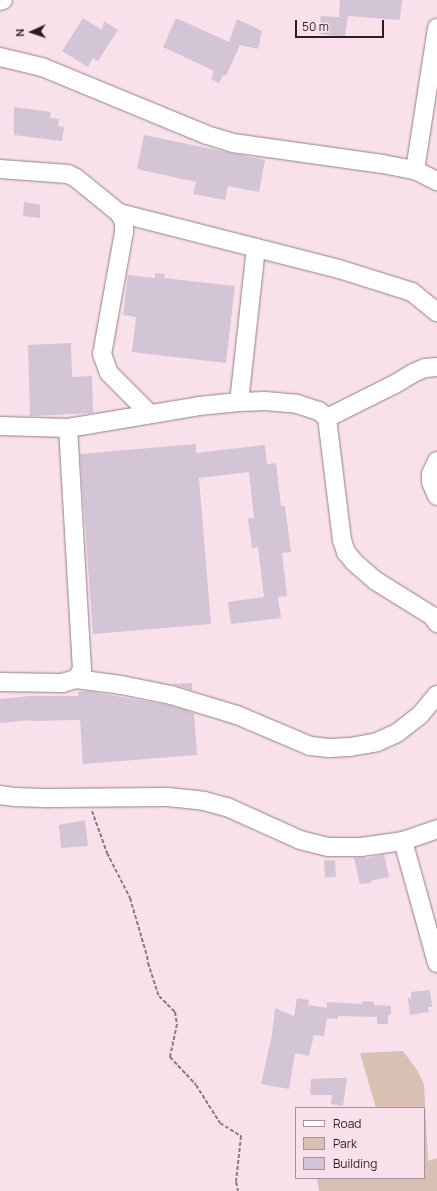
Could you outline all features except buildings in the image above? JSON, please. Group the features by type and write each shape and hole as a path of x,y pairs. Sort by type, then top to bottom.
{"street":[{"path":"414,170 437,28"},
{"path":"0,57 42,67 207,135 233,143 383,164 414,170 437,181"},
{"path":"0,169 68,174 76,178 119,213 124,222 124,232 102,354 110,373 150,414"},
{"path":"119,213 339,268 412,292 437,312"},
{"path":"239,402 256,248"},
{"path":"327,418 425,368 437,367"},
{"path":"0,426 68,428 199,406 239,402 265,401 297,404 319,411 327,418 342,540 346,552 354,562 376,581 432,616 437,624"},
{"path":"68,428 82,670 76,679"},
{"path":"437,447 431,482 437,496"},
{"path":"0,682 62,683 76,679 121,685 171,695 237,715 310,746 329,748 350,747 377,742 397,732 420,715 437,695"},
{"path":"0,795 15,797 87,798 168,797 204,801 227,807 300,840 328,847 361,847 403,842 437,829"},
{"path":"403,842 437,962"}],"path":[{"path":"87,798 107,853 130,898 158,996 175,1012 177,1024 170,1057 196,1085 220,1123 241,1136 236,1182 238,1191"}],"green space":[{"path":"403,1051 417,1070 424,1084 428,1161 437,1158 437,1191 319,1191 317,1179 425,1179 425,1107 376,1107 360,1053"}]}
